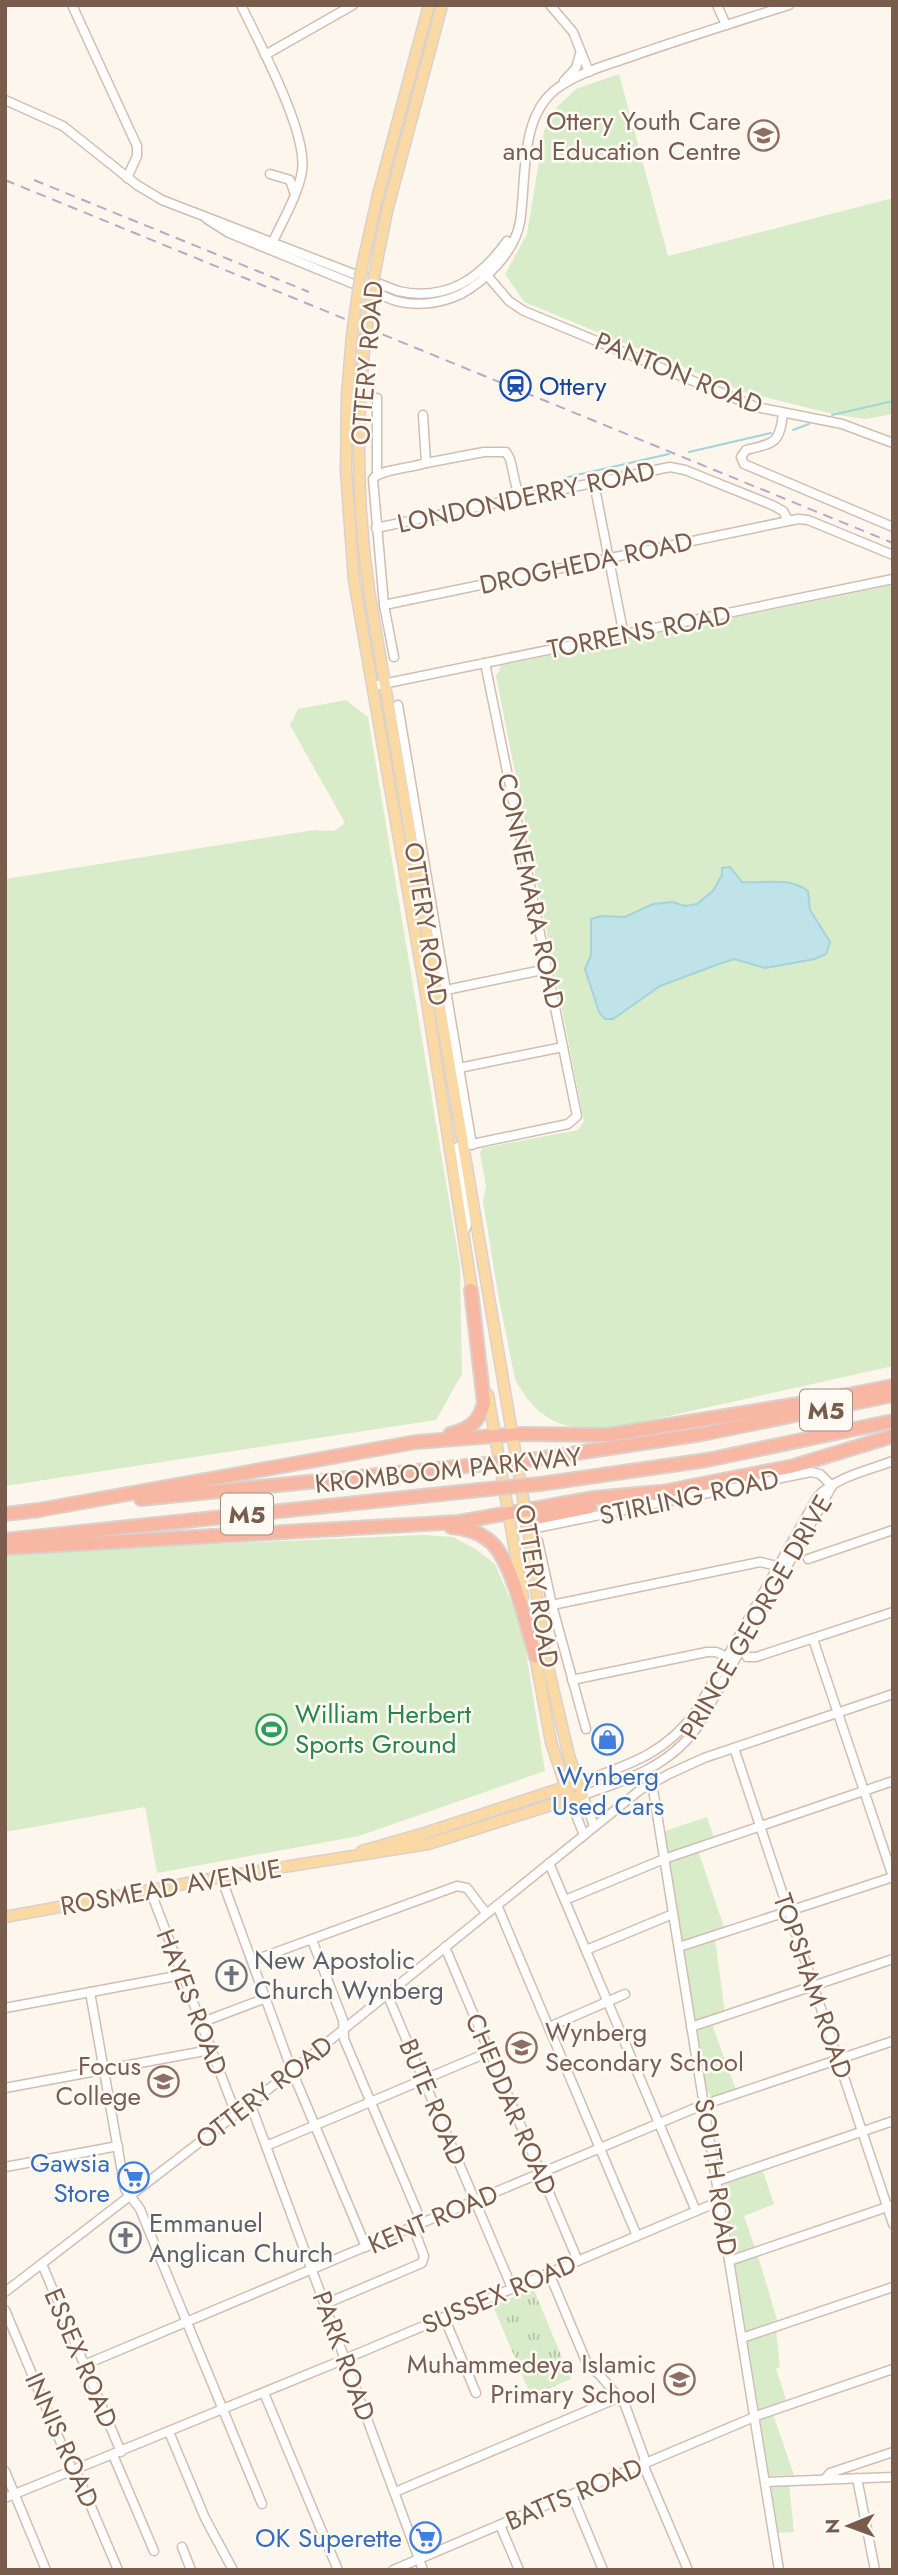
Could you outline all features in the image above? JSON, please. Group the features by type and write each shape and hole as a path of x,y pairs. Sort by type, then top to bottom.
{"highway":[{"path":"33,1511 416,1443 466,1429 476,1422 484,1403 471,1290"},
{"path":"416,1443 513,1435 608,1435 893,1386"},
{"name":"KROMBOOM PARKWAY","path":"5,1514 537,1458 702,1434 893,1395"},
{"name":"KROMBOOM PARKWAY","path":"5,1540 540,1484 738,1454 893,1421"},
{"path":"535,1527 535,1518 794,1466 893,1436"},
{"path":"5,1548 425,1525 480,1519 606,1497 659,1492"},
{"path":"425,1525 466,1529 478,1533 493,1544 502,1557 516,1592 536,1657"}],"main road":[{"name":"OTTERY ROAD","path":"442,5 387,211 374,276 359,399 359,498 369,591 467,1146 513,1435 526,1509 535,1527 544,1650 569,1756 583,1795"},
{"name":"OTTERY ROAD","path":"427,8 361,271 347,395 348,508 354,580 427,1003 507,1513 551,1742 570,1800"},
{"name":"ROSMEAD AVENUE","path":"338,1858 578,1783"},
{"name":"ROSMEAD AVENUE","path":"5,1917 221,1877 428,1844 583,1795"}],"street":[{"path":"72,5 137,146 137,156 127,177"},
{"path":"241,5 286,101 300,146 302,170 271,246"},
{"path":"265,55 353,5"},
{"path":"550,5 567,23 589,72"},
{"path":"717,5 726,25"},
{"path":"559,87 589,72 789,5"},
{"path":"500,290 497,271 517,231 532,130 541,107 576,68 580,60 580,48"},
{"path":"5,100 63,126 127,177 162,200 207,219 229,233 271,246 385,298 410,303 429,303 456,296 472,288 509,238 521,209"},
{"path":"270,174 290,180 293,195"},
{"path":"484,273 502,258"},
{"name":"PANTON ROAD","path":"484,273 524,311 749,405 842,424 893,443"},
{"path":"377,398 377,474 373,479 376,528 384,605 394,657"},
{"path":"783,413 781,433 777,439 773,443 746,450 742,454 742,461 751,468 893,527"},
{"path":"424,415 426,463"},
{"path":"377,474 459,456 504,451 510,459 519,499"},
{"name":"LONDONDERRY ROAD","path":"376,528 676,467 781,509 788,520"},
{"path":"594,483 624,636"},
{"path":"788,520 808,520 893,555"},
{"name":"DROGHEDA ROAD","path":"384,605 788,520"},
{"name":"TORRENS ROAD","path":"373,687 893,579"},
{"name":"CONNEMARA ROAD","path":"467,1146 569,1124 576,1119 577,1111 485,663"},
{"path":"398,705 471,1133 467,1146 457,1147 456,1150 467,1225 463,1234"},
{"path":"446,990 547,969"},
{"path":"459,1068 563,1046"},
{"path":"831,1486 893,1461"},
{"name":"STIRLING ROAD","path":"535,1527 811,1472 820,1474 831,1486"},
{"name":"PRINCE GEORGE DRIVE","path":"578,1783 642,1759 671,1740 697,1710 818,1496 831,1486"},
{"name":"PRINCE GEORGE DRIVE","path":"583,1795 637,1777 671,1755 694,1732 740,1654 831,1486"},
{"path":"808,1559 893,1530"},
{"path":"538,1541 552,1605 586,1729"},
{"path":"552,1605 760,1562 777,1566"},
{"path":"747,1657 756,1657 893,1612"},
{"path":"679,1947 893,1877 813,1639"},
{"path":"572,1680 707,1652 716,1652 727,1657"},
{"path":"594,1826 652,1783 688,1764 893,1694"},
{"name":"TOPSHAM ROAD","path":"734,1748 861,2132 890,2206 893,2224"},
{"path":"565,1900 664,1859 893,1781"},
{"name":"SOUTH ROAD","path":"652,1783 779,2570"},
{"name":"OTTERY ROAD","path":"5,2292 292,2071 594,1826 583,1795"},
{"name":"OTTERY ROAD","path":"570,1800 583,1835"},
{"path":"549,1863 696,2211"},
{"path":"221,1877 292,2071 366,2247"},
{"path":"252,1961 457,1886 467,1888 486,1913"},
{"name":"HAYES ROAD","path":"150,1890 236,2113"},
{"path":"497,1905 637,2236"},
{"path":"586,1950 673,1914"},
{"path":"312,1940 342,2018 344,2039 422,2223"},
{"name":"CHEDDAR ROAD","path":"444,1948 578,2261"},
{"path":"691,2027 893,1959"},
{"path":"5,2008 182,1975"},
{"path":"90,1992 125,2189 139,2209 262,2504"},
{"name":"BUTE ROAD","path":"387,1994 512,2288"},
{"path":"548,2027 625,1994"},
{"path":"200,2023 266,1998"},
{"name":"KENT ROAD","path":"84,2365 704,2104 893,2041"},
{"path":"5,2088 210,2050"},
{"path":"266,2146 489,2052"},
{"name":"PARK ROAD","path":"250,2104 423,2570"},
{"path":"717,2181 893,2121"},
{"path":"5,2166 118,2146"},
{"name":"SUSSEX ROAD","path":"5,2498 264,2393 720,2201"},
{"path":"729,2260 890,2206"},
{"path":"325,2304 422,2263 424,2256 412,2227"},
{"name":"ESSEX ROAD","path":"41,2264 84,2365 154,2551"},
{"path":"549,2273 588,2366 620,2397 629,2415 645,2464 688,2570"},
{"path":"742,2338 893,2287"},
{"name":"INNIS ROAD","path":"5,2310 118,2570"},
{"path":"444,2317 476,2393"},
{"name":"BATTS ROAD","path":"393,2570 755,2417 893,2369"},
{"path":"264,2393 338,2570"},
{"path":"395,2492 620,2397"},
{"path":"169,2432 211,2530 233,2570"},
{"path":"825,2479 830,2473 893,2452"},
{"path":"5,2471 46,2570"},
{"path":"765,2482 893,2477"},
{"path":"857,2478 875,2570"},
{"path":"572,2495 603,2570"},
{"path":"500,2525 519,2570"},
{"path":"182,2547 191,2570"}],"green space":[{"path":"619,74 668,256 893,198 893,414 866,419 837,415 744,392 524,302 505,274 527,234 544,131 556,108 576,89"},
{"path":"893,585 893,1366 628,1425 592,1428 562,1424 537,1409 515,1379 483,1201 486,1186 480,1153 482,1148 578,1130 584,1121 496,676 502,665"},
{"path":"346,700 368,717 460,1266 462,1374 436,1420 5,1486 5,879 314,830 335,831 345,823 290,725 298,709"},
{"name":"William Herbert Sports Ground","path":"424,1535 453,1537 495,1564 522,1627 545,1771 359,1836 157,1873 145,1807 5,1832 5,1553"},
{"path":"707,1817 714,1838 668,1853 665,1831"},
{"path":"698,1850 725,1930 683,1942 669,1860"},
{"path":"715,1939 725,2013 697,2021 693,2018 683,1952"},
{"path":"712,2024 736,2090 713,2098 706,2090 697,2032"},
{"path":"762,2169 774,2204 744,2216 755,2248 737,2254 733,2250 723,2190 726,2181"},
{"path":"758,2256 778,2323 748,2332 735,2267 736,2264"},
{"path":"533,2288 571,2379 531,2396 493,2306"},
{"path":"776,2330 780,2367 776,2369 787,2402 759,2410 747,2341"},
{"path":"773,2414 794,2475 769,2476 760,2419"},
{"path":"789,2485 794,2532 778,2533 771,2486"}],"water":[{"path":"730,867 742,882 784,882 808,891 810,910 830,942 826,954 815,959 765,968 734,959 660,986 613,1019 605,1019 599,1012 585,969 591,955 591,919 601,916 625,917 653,904 697,904 713,891 722,875 722,868"}],"waterway":[{"path":"832,415 893,401"},
{"path":"793,430 809,424"},
{"path":"689,452 771,433"},
{"path":"568,477 669,454"}],"railway":[{"path":"5,180 893,543"},
{"path":"34,180 309,292"}],"place":[{"name":"Ottery Youth Care and Education Centre","path":"764,136"},
{"name":"Ottery","path":"516,386"},
{"name":"William Herbert Sports Ground","path":"272,1729"},
{"name":"Wynberg Used Cars","path":"608,1740"},
{"name":"New Apostolic Church Wynberg","path":"231,1975"},
{"name":"Wynberg Secondary School","path":"522,2047"},
{"name":"Focus College","path":"164,2081"},
{"name":"Gawsia Store","path":"133,2178"},
{"name":"Emmanuel Anglican Church","path":"126,2238"},
{"name":"Muhammedeya Islamic Primary School","path":"679,2379"},
{"name":"OK Superette","path":"425,2538"}]}
